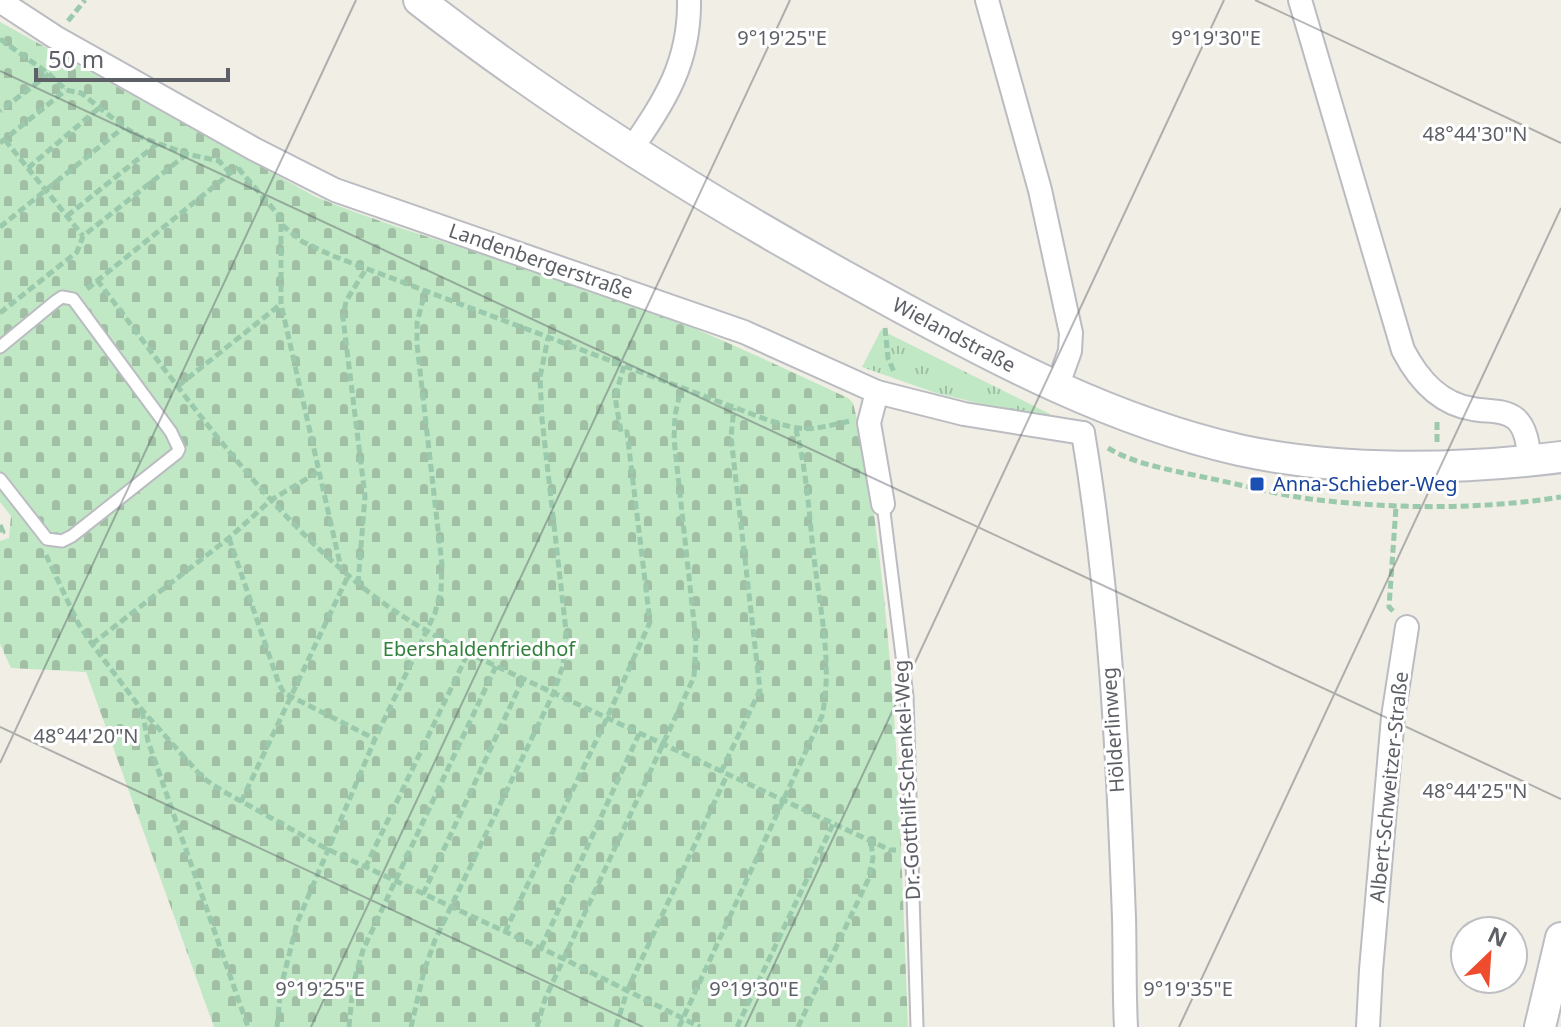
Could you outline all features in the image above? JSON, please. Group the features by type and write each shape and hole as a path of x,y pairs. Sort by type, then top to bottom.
{"main road":[{"name":"Wielandstraße","path":"419,0 539,88 631,150 816,260 976,348 1097,405 1169,431 1278,458 1436,467 1561,457"},
{"path":"1540,1027 1561,938"}],"street":[{"path":"631,150 665,99 680,66 688,30 689,0"},
{"path":"987,0 1040,190 1071,333 1070,351 1057,387"},
{"path":"1300,0 1403,350 1416,373 1438,394 1461,407 1510,415 1522,426 1530,461"},
{"name":"Landenbergerstraße","path":"0,1 33,25 254,149 335,190 744,332 877,392 964,414 1083,433"},
{"name":"Dr.-Gotthilf-Schenkel-Weg","path":"877,392 870,415 883,504"},
{"path":"1083,433 1097,405"},
{"name":"Hölderlinweg","path":"1083,433 1110,671 1123,904 1126,1027"},
{"name":"Albert-Schweitzer-Straße","path":"1368,1027 1393,717 1407,627"}],"lane":[{"path":"0,347 62,297 73,299 171,432 179,449 62,541 47,539 0,479"},
{"name":"Dr.-Gotthilf-Schenkel-Weg","path":"883,504 907,696 917,1027"}],"path":[{"path":"0,39 66,90 81,93 124,127 157,144 219,161 230,173"},
{"path":"0,111 49,74"},
{"path":"66,90 2,142 47,189 83,236"},
{"path":"28,168 99,108"},
{"path":"0,227 124,127"},
{"path":"67,216 157,144"},
{"path":"73,299 230,173 254,149"},
{"path":"0,313 77,252 83,236 187,154"},
{"path":"237,167 276,212 282,225 281,304 341,568"},
{"path":"282,225 316,249 366,269 796,430 809,430 870,415"},
{"path":"358,584 365,496 343,318 346,301 366,269"},
{"path":"97,280 271,500 358,584 426,631 468,653 871,842 890,850 910,848"},
{"path":"277,1027 281,987 294,934 327,849 439,601 442,565 417,344 417,323 425,292"},
{"path":"178,386 281,304"},
{"path":"885,327 888,358"},
{"path":"411,1027 424,971 451,907 554,692 563,665 566,631 540,377 548,338"},
{"path":"505,932 650,622 627,432 621,432 615,397 624,366"},
{"path":"537,1027 545,999 690,690 696,662 696,641 673,427 681,389"},
{"path":"1436,467 1438,394"},
{"path":"616,1027 627,991 760,690 731,437 734,408"},
{"path":"679,1027 822,716 827,679 804,468 796,430"},
{"path":"92,644 229,538 271,500 318,472"},
{"path":"1396,507 1389,607 1407,627"},
{"path":"0,525 3,532 0,533"},
{"path":"229,538 279,684 289,697 375,739"},
{"path":"47,539 46,555 78,623 142,710 203,778 241,803 327,849 541,948 700,1027"},
{"path":"241,803 348,576"},
{"path":"365,868 468,653"},
{"path":"349,1027 353,985 363,950 496,666"},
{"path":"423,894 523,679"},
{"path":"142,710 148,741 248,1027"},
{"path":"541,948 639,734"},
{"path":"737,1027 833,824"},
{"path":"798,1027 868,880 873,858 871,842"}],"green space":[{"name":"Ebershaldenfriedhof","path":"0,22 316,197 653,311 783,368 853,403 871,496 893,698 908,1027 214,1027 86,672 11,668 0,644 0,541 9,538 11,516 0,502"},
{"path":"881,330 1051,416 1007,410 936,393 862,367"}],"place":[{"name":"Anna-Schieber-Weg","path":"1257,484"}]}
